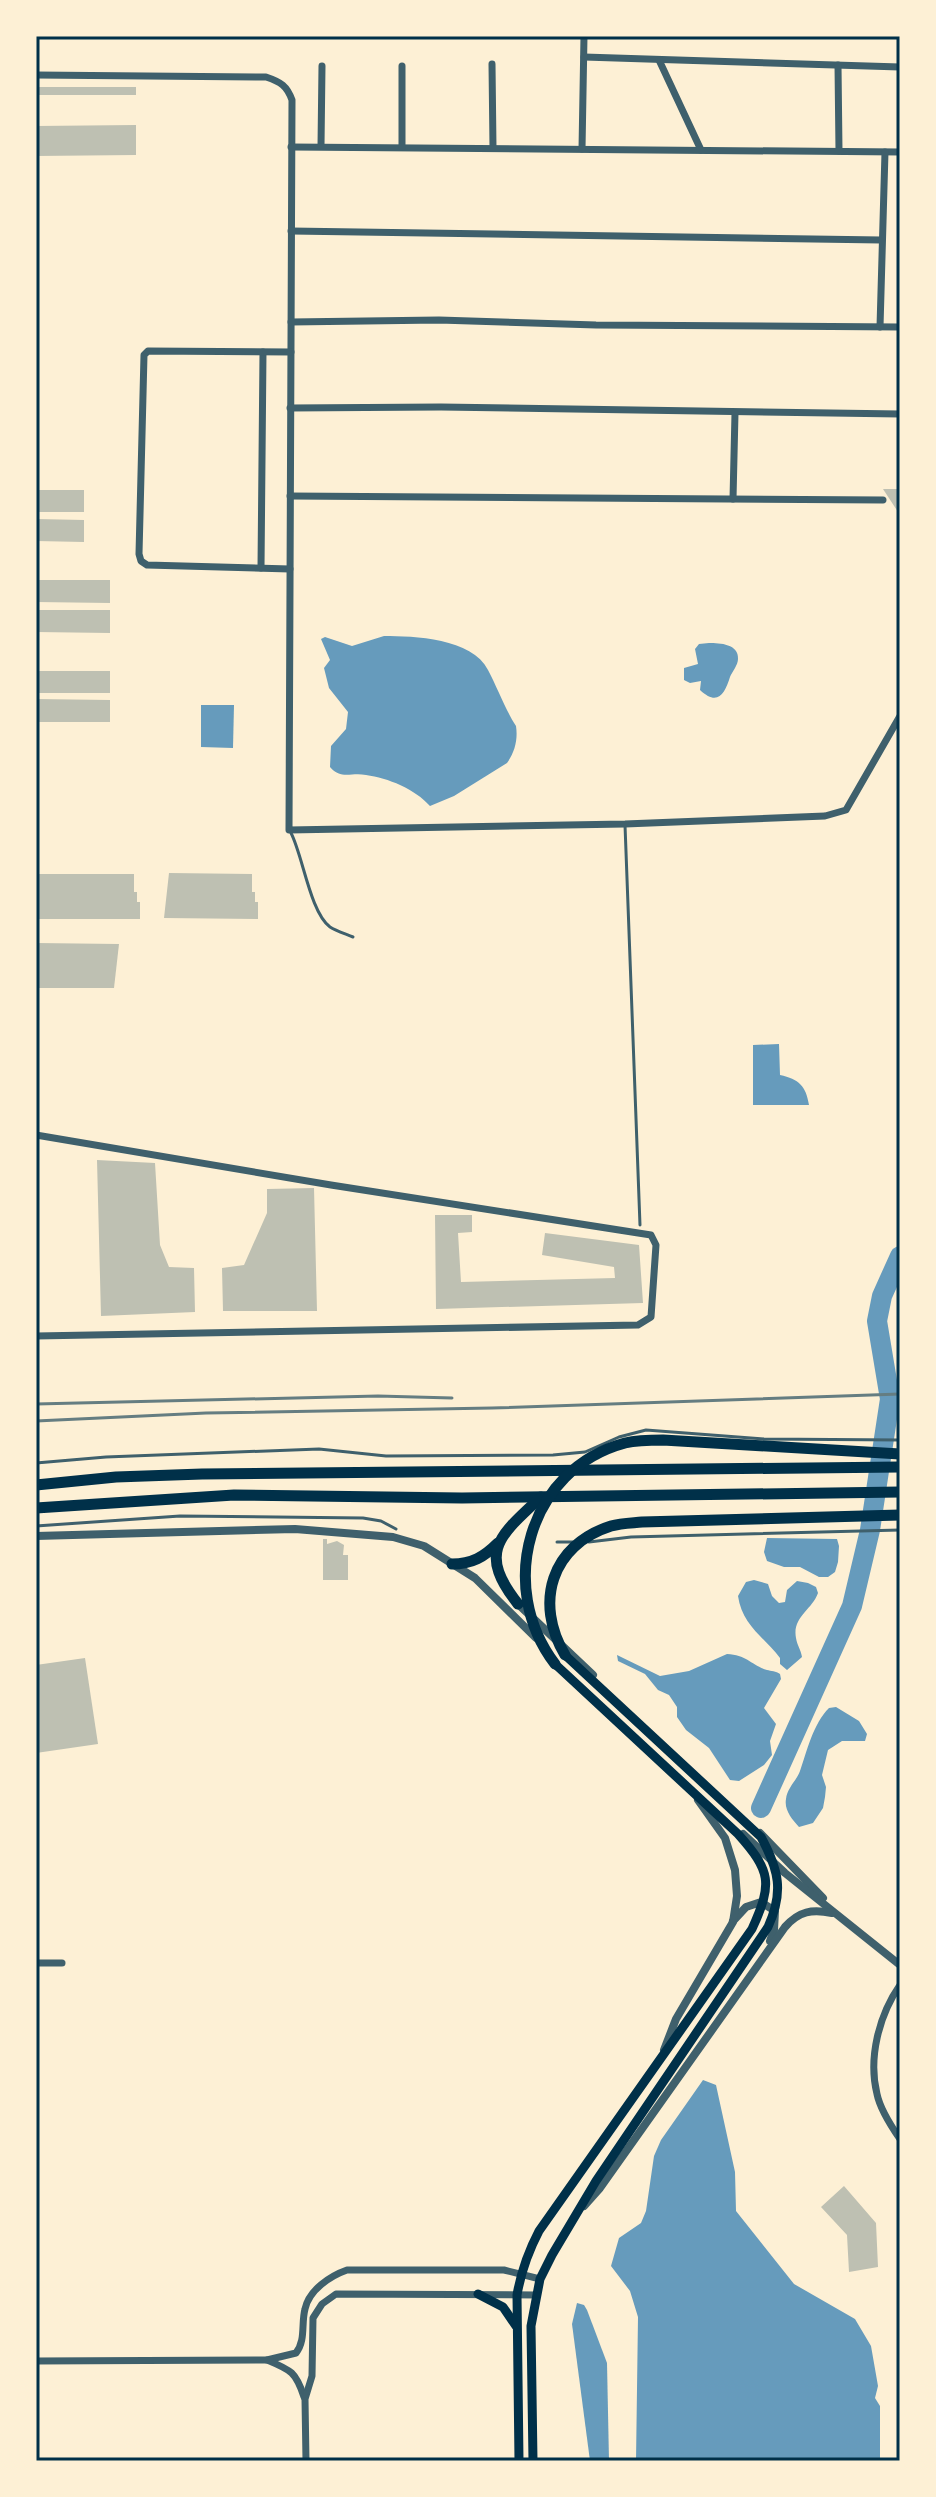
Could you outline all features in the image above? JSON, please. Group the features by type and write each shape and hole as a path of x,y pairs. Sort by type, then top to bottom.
{"highway":[{"path":"555,1664 537,1637 528,1613 524,1586 526,1553 537,1520 556,1489 587,1461 625,1443 663,1440 900,1454"},
{"path":"36,1485 116,1477 202,1474 900,1467"},
{"path":"36,1508 234,1495 541,1497 900,1492"},
{"path":"452,1564 472,1562 484,1556 498,1543 509,1526 541,1497"},
{"path":"565,1655 549,1620 551,1585 559,1566 574,1546 608,1527 642,1522 900,1515"},
{"path":"498,1543 496,1562 500,1581 518,1604"}],"main road":[{"path":"533,2461 531,2326 540,2279 574,2216 768,1927 778,1906 774,1860 761,1837 565,1655"},
{"path":"519,2461 517,2295 520,2275 539,2231 752,1929 766,1899 765,1876 759,1858 738,1834 555,1664"},
{"path":"478,2294 503,2307 518,2329"}],"street":[{"path":"582,149 584,36"},
{"path":"584,57 900,67"},
{"path":"659,60 701,150"},
{"path":"492,64 493,148"},
{"path":"838,65 839,151"},
{"path":"321,146 322,66"},
{"path":"402,66 402,147"},
{"path":"36,75 266,77 288,89 292,100 289,830 625,824 825,816 846,810 900,716"},
{"path":"291,147 900,152"},
{"path":"880,327 885,152"},
{"path":"291,231 881,240"},
{"path":"291,322 439,320 596,325 900,327"},
{"path":"290,569 147,565 141,561 139,554 144,355 148,351 291,352"},
{"path":"261,568 263,352"},
{"path":"290,408 441,407 900,414"},
{"path":"733,499 735,413"},
{"path":"290,496 883,500"},
{"path":"36,1135 331,1185 640,1229 651,1235 656,1245 651,1317 638,1325 36,1336"},
{"path":"36,1536 295,1529 394,1533 424,1546 475,1578 595,1699 785,1873 900,1965"},
{"path":"518,1604 792,1863 837,1913"},
{"path":"683,1780 725,1838 735,1870 737,1896 733,1922"},
{"path":"661,2058 676,2019 733,1922 753,1903 761,1902 775,1911 772,1938 761,1960"},
{"path":"574,2216 600,2188 796,1914 816,1910 837,1913"},
{"path":"36,1963 62,1963"},
{"path":"900,1985 877,2035 874,2067 877,2096 900,2139"},
{"path":"36,2361 267,2360 296,2353 302,2346 305,2308 311,2294 347,2270 504,2270 540,2279"},
{"path":"306,2461 305,2399 312,2376 313,2318 330,2297 336,2294 537,2295"},
{"path":"267,2360 297,2376 305,2399"}],"lane":[{"path":"625,824 640,1229"},
{"path":"289,830 300,852 303,871 318,911 329,926 353,937"},
{"path":"36,1463 106,1457 319,1449 386,1456 553,1455 585,1452 619,1437 646,1430 764,1439 900,1440"},
{"path":"36,1526 180,1516 363,1518 381,1521 394,1533"},
{"path":"557,1542 631,1537 900,1530"}],"water":[{"path":"384,636 441,641 469,651 480,659 516,726 515,745 507,763 454,796 430,806 417,794 392,782 366,775 342,774 330,767 331,746 346,729 348,712 329,688 324,668 330,660 321,639 325,637 352,646"},
{"path":"699,644 732,647 738,659 726,688 716,698 700,690 701,681 690,683 684,680 684,668 698,664 695,649"},
{"path":"201,705 234,705 233,748 201,747"},
{"path":"779,1044 780,1075 800,1084 809,1105 753,1105 753,1045"},
{"path":"767,1538 837,1539 839,1546 835,1572 828,1577 819,1577 800,1567 784,1567 767,1561 764,1552"},
{"path":"754,1580 768,1584 772,1596 779,1603 785,1602 787,1590 797,1581 816,1587 818,1593 797,1624 797,1641 802,1657 787,1670 749,1623 740,1606 738,1596 746,1582"},
{"path":"727,1654 777,1672 781,1679 764,1708 776,1724 770,1741 772,1755 764,1765 739,1781 730,1780 709,1748 686,1730 677,1717 677,1707 669,1695 658,1690 645,1674 618,1661 617,1655 660,1676 689,1671"},
{"path":"836,1707 859,1721 867,1734 865,1741 842,1741 828,1750 822,1775 826,1787 823,1808 813,1823 799,1827 787,1811 787,1795 799,1774 819,1722 829,1708"},
{"path":"703,2080 716,2085 735,2172 736,2211 794,2284 855,2319 871,2346 878,2386 875,2398 880,2406 880,2461 636,2461 638,2317 630,2291 611,2266 619,2238 641,2223 646,2211 654,2156 661,2140"},
{"path":"577,2303 587,2310 607,2363 609,2461 590,2461 572,2324"}],"building":[{"path":"36,87 136,87 136,95 36,95"},
{"path":"136,125 136,155 36,156 36,126"},
{"path":"883,489 900,489 900,515"},
{"path":"36,490 84,490 84,512 36,512"},
{"path":"36,519 84,520 84,542 36,541"},
{"path":"36,580 110,580 110,603 36,602"},
{"path":"36,610 110,610 110,633 36,632"},
{"path":"36,671 110,671 110,693 36,693"},
{"path":"36,699 110,700 110,722 36,722"},
{"path":"169,873 252,874 258,919 164,918"},
{"path":"36,874 134,874 140,919 36,919"},
{"path":"36,943 119,944 114,988 36,988"},
{"path":"97,1160 155,1163 160,1245 169,1267 194,1268 195,1312 101,1316"},
{"path":"314,1188 317,1311 223,1311 222,1268 244,1265 267,1213 267,1189"},
{"path":"435,1215 472,1215 472,1232 458,1233 461,1282 615,1278 614,1267 542,1255 545,1233 639,1245 643,1303 436,1309"},
{"path":"323,1539 327,1539 327,1544 337,1541 344,1545 343,1555 348,1555 348,1580 323,1580"},
{"path":"85,1658 98,1744 36,1753 36,1665"},
{"path":"844,2186 876,2223 878,2267 849,2272 847,2235 821,2207"}],"waterway":[{"path":"761,1808 852,1606 870,1530 890,1399 877,1321 882,1296 900,1256"}],"railway":[{"path":"36,1421 206,1413 492,1408 900,1394"},
{"path":"36,1404 378,1396 452,1398"}]}
